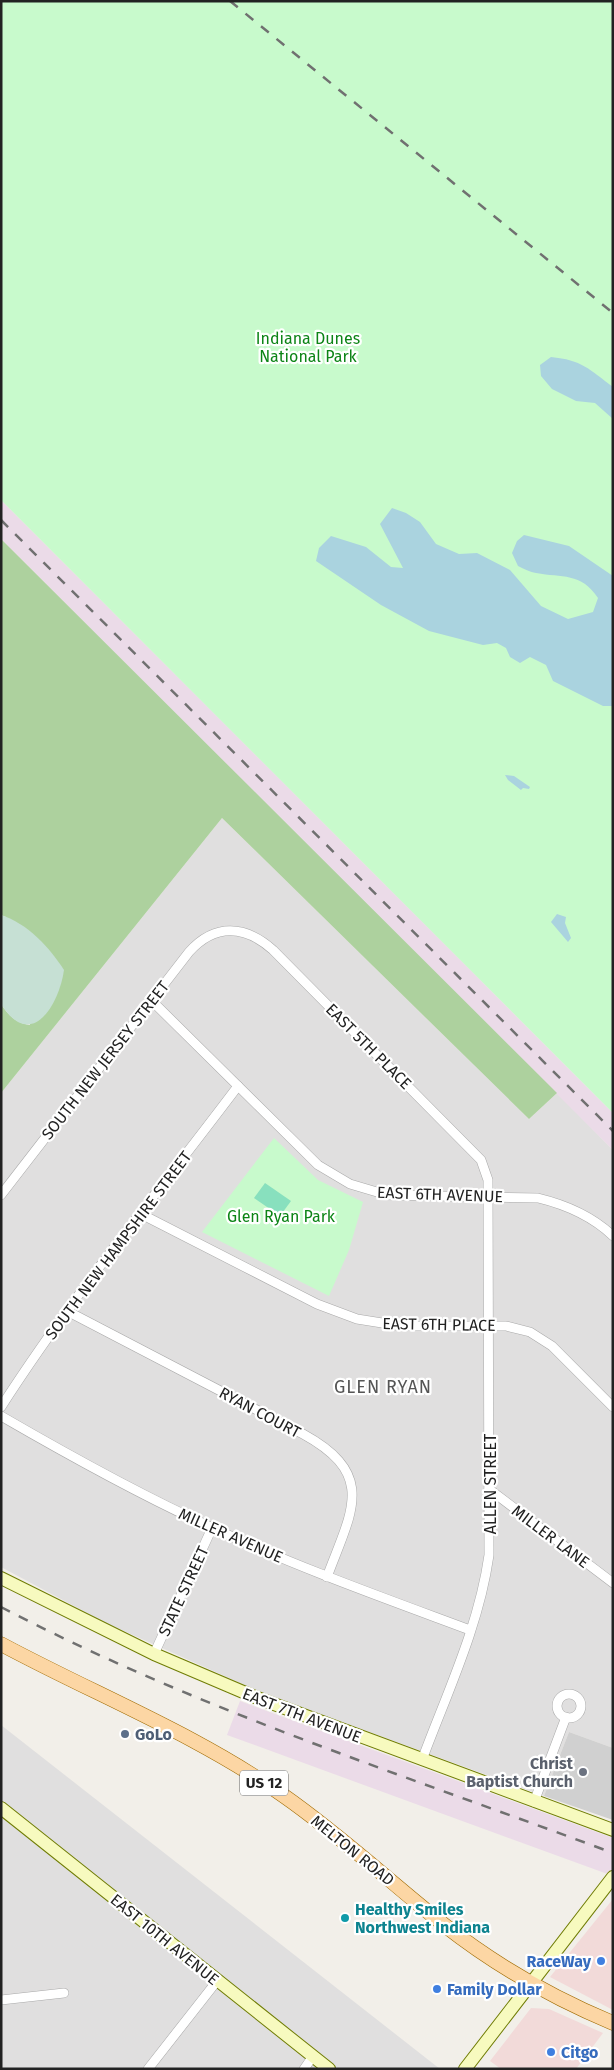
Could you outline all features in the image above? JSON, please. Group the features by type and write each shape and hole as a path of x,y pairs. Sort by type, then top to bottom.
{"main road":[{"name":"MELTON ROAD","path":"1,1644 203,1745 284,1796 353,1849 443,1924 531,1983 613,2023"}],"street":[{"name":"EAST 5TH PLACE","path":"216,932 228,930 247,933 257,937 273,950 474,1152 485,1168 488,1180 487,1197"},
{"name":"SOUTH NEW JERSEY STREET","path":"1,1195 196,944 216,932"},
{"name":"EAST 6TH AVENUE","path":"151,1000 318,1165 350,1184 386,1195 522,1197 555,1202 588,1217 613,1236"},
{"name":"SOUTH NEW HAMPSHIRE STREET","path":"1,1407 25,1369 238,1086"},
{"name":"ALLEN STREET","path":"422,1760 470,1630 484,1585 490,1555 487,1197"},
{"name":"EAST 6TH PLACE","path":"141,1214 338,1314 357,1320 401,1326 489,1326 518,1328 542,1338 613,1407"},
{"name":"RYAN COURT","path":"68,1311 303,1434 328,1449 338,1458 348,1474 352,1491 352,1507 327,1577"},
{"name":"MILLER AVENUE","path":"1,1416 79,1460 212,1528 327,1577 470,1630"},
{"name":"MILLER LANE","path":"490,1489 613,1583"},
{"name":"STATE STREET","path":"154,1654 212,1528"},
{"name":"EAST 7TH AVENUE","path":"1,1578 154,1654 255,1698 613,1830"},
{"path":"534,1802 566,1717"},
{"name":"EAST 10TH AVENUE","path":"1,1808 216,1981 329,2069"},
{"path":"465,2069 531,1983 608,1891 613,1877"},
{"path":"148,2069 216,1981"},
{"path":"1,2000 64,1993"},
{"path":"304,2069 313,2056"}],"shaded area":[{"path":"1,500 613,1113 613,1150 1,539"},
{"path":"222,818 529,1119 557,1093 613,1150 613,1748 569,1732 544,1796 263,1693 106,1623 1,1567 1,1093"},
{"path":"240,1701 613,1838 613,1876 227,1735"},
{"path":"1,1725 440,2069 1,2069"},
{"name":"Christ Baptist Church","path":"569,1732 613,1748 613,1820 544,1796"},
{"path":"613,1899 613,2010 550,1977"},
{"path":"531,2008 549,2009 603,2033 576,2069 501,2069 490,2061"}],"green space":[{"name":"Indiana Dunes National Park","path":"1,1 613,1 613,1113 1,500"},
{"path":"1,539 557,1093 529,1119 222,818 1,1093 1,1004 13,1018 21,1023 30,1025 6,917 1,915"},
{"path":"1,915 29,930 52,953 64,970 56,997 50,1009 33,1024 23,1024 12,1018 1,1004"},
{"name":"Glen Ryan Park","path":"274,1138 318,1180 363,1202 349,1250 329,1296 202,1232"},
{"path":"265,1183 291,1201 280,1216 254,1198"}],"water":[{"path":"551,357 570,360 585,366 613,387 613,419 595,403 576,401 552,389 541,376 540,365"},
{"path":"392,508 406,513 420,522 436,544 459,554 477,553 510,570 541,606 568,619 593,612 598,598 592,590 578,580 563,576 534,573 518,566 512,553 517,541 524,535 569,546 613,576 613,706 603,706 553,681 546,665 530,657 520,663 510,657 506,648 497,643 483,645 429,631 381,605 316,561 319,548 331,536 366,547 391,567 403,568 380,524"},
{"path":"505,775 514,776 530,787 529,789 523,788 521,790 508,780"},
{"path":"557,914 566,917 565,923 571,938 568,942 551,922"}],"railway":[{"path":"230,1 613,313"},
{"path":"1,520 613,1131"},
{"path":"1,1607 75,1644 150,1678 226,1709 380,1768 613,1853"}],"place":[{"name":"GoLo","path":"125,1734"},
{"name":"Christ Baptist Church","path":"583,1772"},
{"name":"Healthy Smiles Northwest Indiana","path":"345,1918"},
{"name":"RaceWay","path":"601,1961"},
{"name":"Family Dollar","path":"437,1989"},
{"name":"Citgo","path":"551,2052"}],"district":[{"name":"GLEN RYAN","path":"383,1387"}]}
